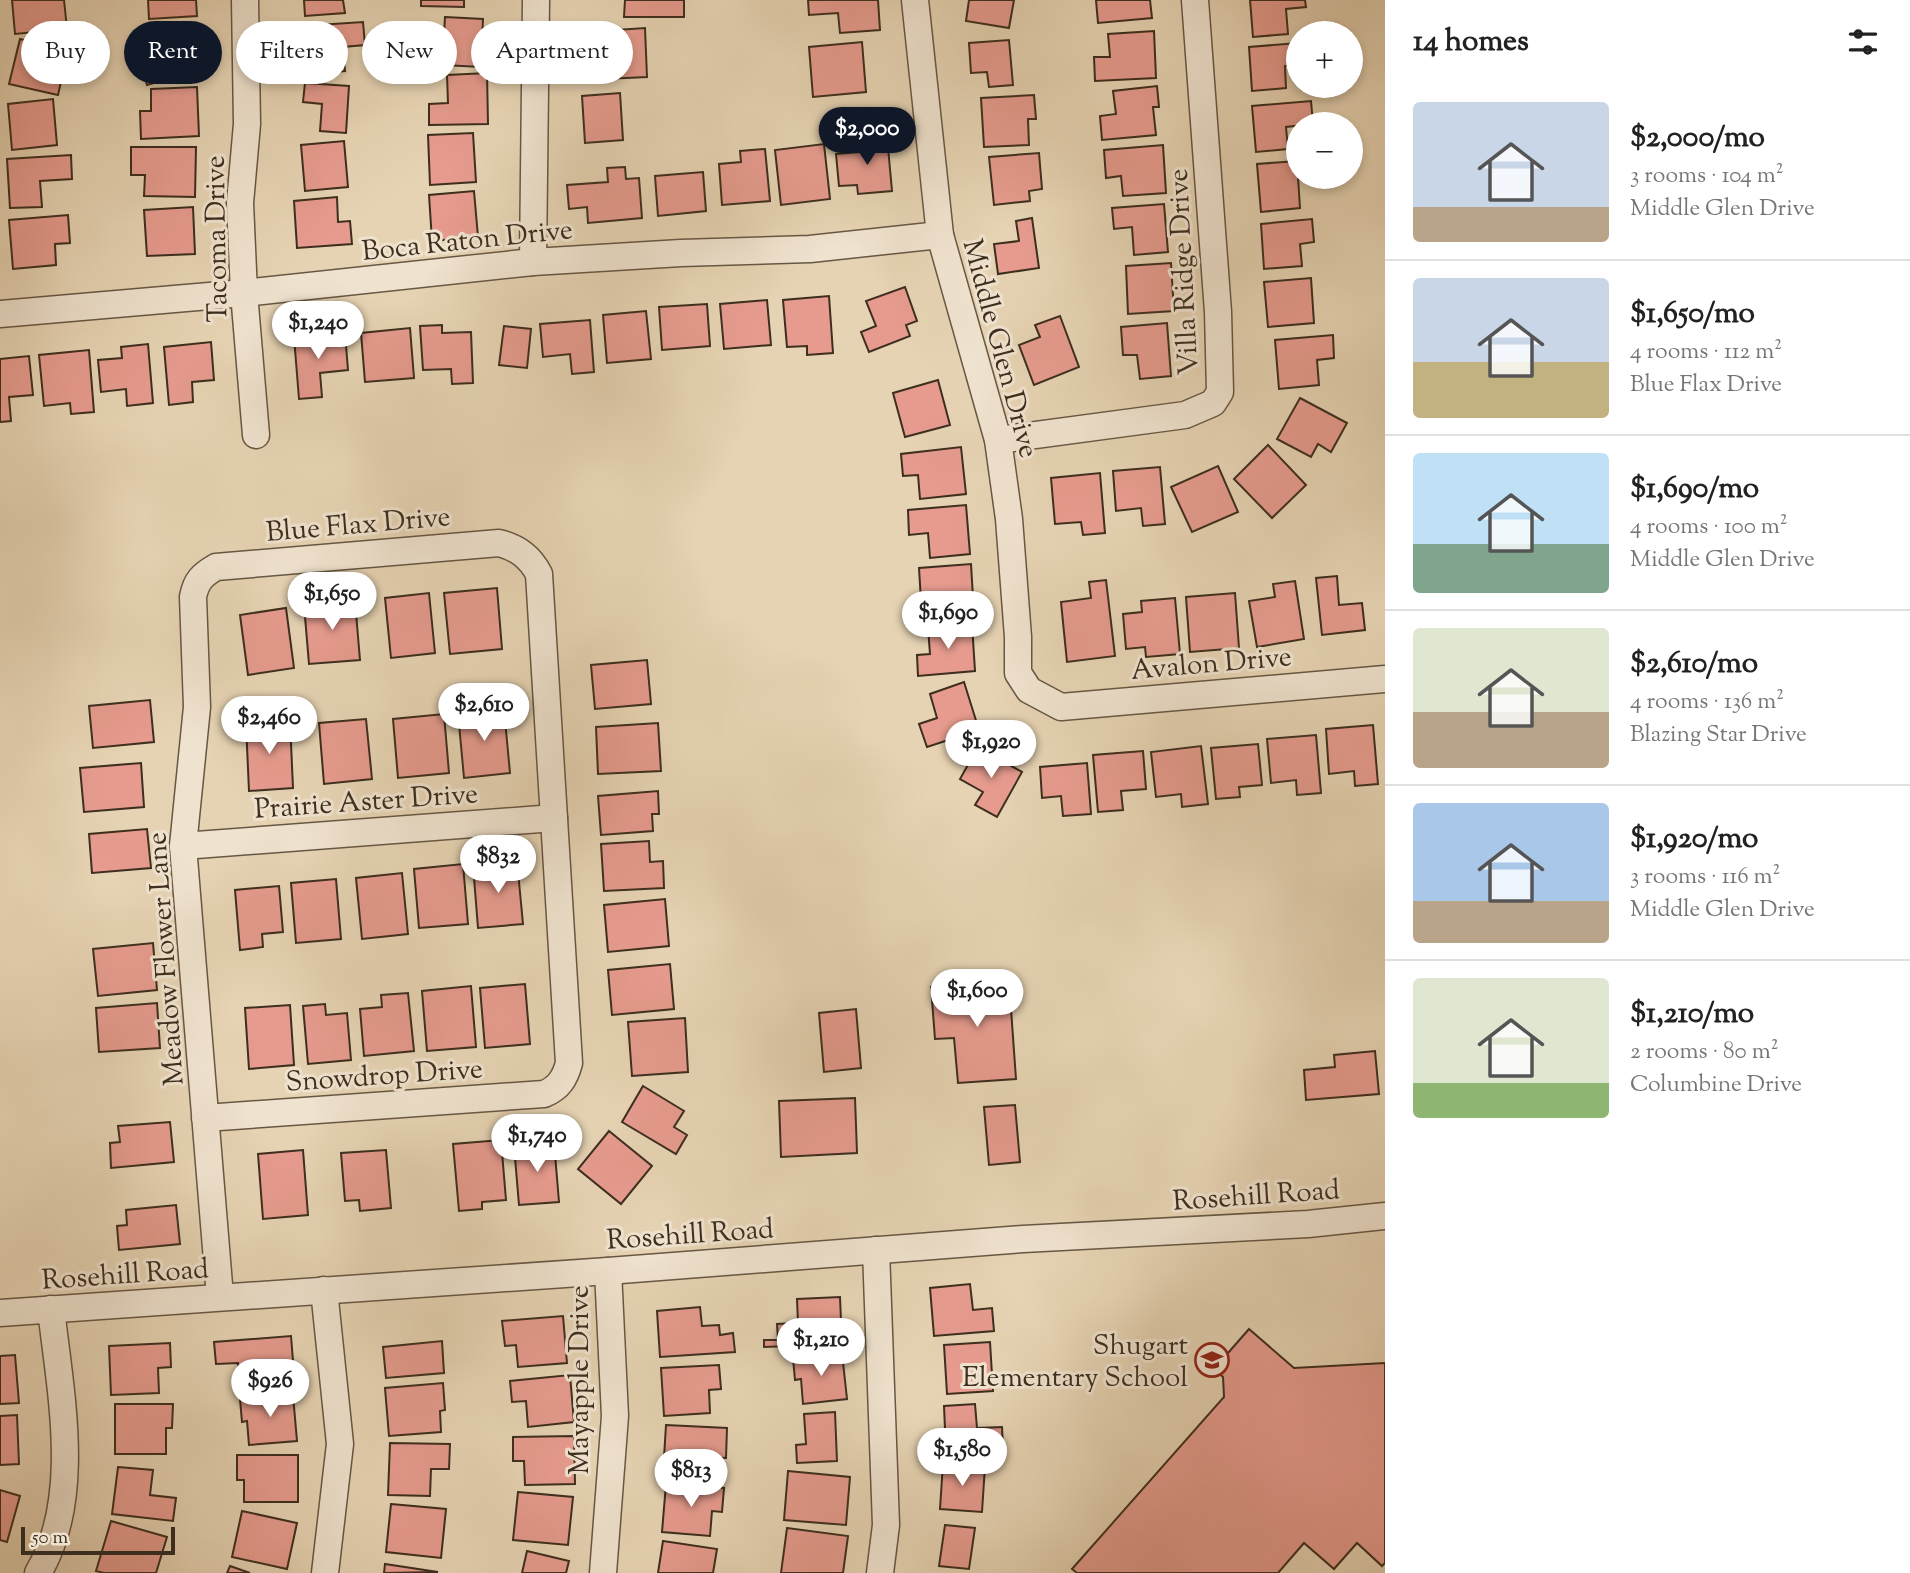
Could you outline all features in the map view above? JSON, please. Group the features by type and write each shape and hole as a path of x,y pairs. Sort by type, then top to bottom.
{"street":[{"name":"Tacoma Drive","path":"245,0 247,124 240,203 244,293 256,435"},
{"path":"533,262 536,0"},
{"name":"Middle Glen Drive","path":"915,0 940,235 998,440 1009,519 1018,637 1018,673 1029,691 1045,700"},
{"name":"Villa Ridge Drive","path":"998,440 1185,415 1213,403 1220,392 1218,312 1195,0"},
{"name":"Boca Raton Drive","path":"0,314 244,293 533,262 810,249 940,235"},
{"name":"Blue Flax Drive","path":"201,576 216,566 499,543 522,553 532,562 539,574 554,818"},
{"name":"Meadow Flower Lane","path":"201,576 195,584 193,597 197,707 183,846 220,1297"},
{"name":"Avalon Drive","path":"1045,700 1061,707 1385,679"},
{"name":"Prairie Aster Drive","path":"183,846 554,818"},
{"name":"Snowdrop Drive","path":"205,1118 544,1094 555,1090 562,1082 569,1063 554,818"},
{"name":"Rosehill Road","path":"0,1313 608,1271 1031,1238 1308,1224 1385,1216"},
{"path":"876,1250 886,1525 880,1573"},
{"name":"Mayapple Drive","path":"603,1573 615,1416 608,1271"},
{"path":"324,1290 340,1444 325,1573"},
{"path":"38,1573 46,1560 63,1504 64,1421 51,1309"}],"building":[{"path":"12,0 64,0 66,21 21,21 21,33 15,34"},
{"path":"148,0 196,0 197,16 149,19"},
{"path":"304,0 343,0 345,13 305,16"},
{"path":"421,0 464,0 464,7 421,6"},
{"path":"625,0 684,0 684,17 624,17"},
{"path":"808,0 878,0 880,30 840,33 838,13 809,15"},
{"path":"969,0 1014,0 1009,28 966,21"},
{"path":"1096,0 1150,0 1152,18 1098,23"},
{"path":"1250,0 1305,0 1306,7 1286,9 1286,34 1253,37"},
{"path":"445,17 483,19 471,21 471,66 457,66 457,21 445,21"},
{"path":"362,22 362,45 348,47 348,23"},
{"path":"645,28 647,77 633,78 633,29"},
{"path":"1154,31 1156,78 1095,81 1094,57 1110,57 1108,34"},
{"path":"20,39 21,84 60,84 58,95 9,84"},
{"path":"1009,40 1013,85 989,87 987,72 971,73 969,43"},
{"path":"862,42 866,92 813,97 809,47"},
{"path":"1286,44 1286,88 1252,91 1249,47"},
{"path":"457,74 471,74 471,84 487,84 488,124 429,125 429,104 448,103 447,84 457,84"},
{"path":"305,84 349,86 346,133 320,131 322,104 303,102"},
{"path":"1157,86 1159,107 1153,107 1156,135 1102,140 1100,116 1116,114 1113,91"},
{"path":"197,87 199,136 141,139 140,111 151,111 151,89"},
{"path":"620,93 623,140 585,143 582,96"},
{"path":"1034,95 1036,119 1028,119 1029,145 984,147 981,98"},
{"path":"53,99 57,145 12,150 8,104"},
{"path":"1311,101 1312,112 1286,112 1286,149 1256,152 1252,106"},
{"path":"473,133 476,182 430,185 428,135"},
{"path":"887,136 892,191 858,194 857,185 839,186 836,154 859,152 858,139"},
{"path":"344,141 348,187 305,191 301,145"},
{"path":"824,144 830,199 781,205 775,150"},
{"path":"1163,145 1166,193 1123,196 1121,176 1106,178 1104,150"},
{"path":"131,147 196,147 195,197 144,196 145,175 131,175"},
{"path":"765,149 770,201 722,205 719,164 741,162 740,151"},
{"path":"1039,153 1042,189 1029,191 1030,201 994,205 989,157"},
{"path":"71,155 72,179 40,181 42,207 10,208 7,159"},
{"path":"1286,162 1286,189 1299,189 1300,208 1261,212 1257,164"},
{"path":"625,167 626,179 639,178 642,218 588,223 587,207 569,209 567,185 608,182 607,168"},
{"path":"703,172 706,211 658,216 655,176"},
{"path":"474,191 478,237 432,241 429,195"},
{"path":"337,197 338,222 350,221 352,244 297,248 294,201"},
{"path":"1164,204 1168,252 1134,255 1132,227 1114,229 1112,208"},
{"path":"193,207 195,254 147,256 144,210"},
{"path":"68,215 70,243 55,244 56,265 13,269 9,220"},
{"path":"1032,218 1039,268 998,274 994,244 1019,241 1016,221"},
{"path":"1312,219 1314,242 1300,244 1302,266 1264,269 1261,224"},
{"path":"1171,263 1174,311 1128,314 1126,266"},
{"path":"1311,278 1314,323 1268,327 1264,282"},
{"path":"905,287 917,321 906,325 910,336 869,352 861,332 876,326 866,301"},
{"path":"829,296 833,353 807,355 807,346 787,347 783,300"},
{"path":"767,300 771,345 724,349 720,304"},
{"path":"707,304 710,346 662,350 659,307"},
{"path":"646,311 651,359 607,363 603,315"},
{"path":"1060,316 1079,367 1034,385 1019,345 1040,337 1035,325"},
{"path":"590,320 594,372 572,374 570,354 543,357 540,324"},
{"path":"1167,323 1171,376 1140,379 1137,355 1123,355 1121,327"},
{"path":"442,325 442,333 471,332 473,383 452,384 451,369 423,370 420,326"},
{"path":"504,326 531,329 527,368 499,365"},
{"path":"410,328 414,378 365,382 361,333"},
{"path":"345,333 348,370 320,373 322,397 299,399 294,337"},
{"path":"1333,335 1334,358 1317,360 1319,385 1279,389 1275,340"},
{"path":"211,342 214,380 192,382 193,402 169,405 164,347"},
{"path":"148,344 153,403 127,406 126,389 101,392 98,360 122,358 121,347"},
{"path":"89,350 94,412 71,414 70,403 44,406 39,355"},
{"path":"29,356 33,395 9,397 11,421 0,422 0,359"},
{"path":"938,380 950,425 905,437 893,393"},
{"path":"1300,398 1347,423 1331,452 1318,444 1311,457 1277,439"},
{"path":"1268,445 1306,485 1272,518 1234,479"},
{"path":"961,447 966,494 920,499 918,475 903,476 901,454"},
{"path":"1218,466 1238,512 1192,532 1171,487"},
{"path":"1160,467 1165,524 1143,526 1141,508 1116,511 1113,471"},
{"path":"1100,473 1105,533 1083,535 1081,522 1055,524 1051,478"},
{"path":"966,505 970,554 930,558 928,533 909,535 908,510"},
{"path":"971,564 974,614 922,617 919,568"},
{"path":"1337,576 1339,605 1362,603 1365,630 1322,635 1316,578"},
{"path":"1106,580 1115,656 1067,662 1061,602 1091,598 1089,582"},
{"path":"1295,581 1304,639 1257,647 1249,601 1275,597 1273,584"},
{"path":"497,588 502,649 450,654 444,593"},
{"path":"429,593 435,653 391,658 385,598"},
{"path":"1235,593 1239,648 1190,652 1186,597"},
{"path":"1175,598 1180,654 1146,657 1145,647 1126,649 1123,614 1142,612 1141,601"},
{"path":"355,601 360,660 309,664 304,605"},
{"path":"286,608 294,668 248,675 240,615"},
{"path":"972,624 975,671 918,676 917,655 930,654 928,627"},
{"path":"647,660 651,704 595,709 591,665"},
{"path":"964,682 979,730 927,747 919,724 937,718 930,694"},
{"path":"150,700 154,742 93,748 89,706"},
{"path":"504,709 510,773 464,778 458,713"},
{"path":"444,714 449,773 398,778 393,719"},
{"path":"366,719 372,779 324,784 319,723"},
{"path":"290,721 293,788 249,791 246,724"},
{"path":"658,723 661,771 598,774 596,727"},
{"path":"1373,725 1378,784 1355,786 1354,771 1329,774 1326,729"},
{"path":"1316,735 1321,793 1297,795 1296,780 1271,783 1267,739"},
{"path":"1258,744 1262,785 1239,787 1240,797 1216,799 1211,748"},
{"path":"1201,746 1208,804 1182,807 1181,794 1156,797 1151,752"},
{"path":"978,747 1022,772 997,817 975,805 983,792 960,779"},
{"path":"1143,751 1146,789 1121,791 1123,810 1098,812 1093,755"},
{"path":"141,763 144,807 84,812 80,768"},
{"path":"1087,763 1091,814 1063,816 1061,796 1042,798 1040,767"},
{"path":"658,791 659,814 652,814 653,831 601,835 598,796"},
{"path":"147,829 151,868 92,873 89,834"},
{"path":"649,841 650,862 663,861 664,888 604,891 601,844"},
{"path":"517,861 523,924 478,928 473,865"},
{"path":"463,864 468,924 419,928 414,869"},
{"path":"402,873 408,934 362,939 356,878"},
{"path":"336,879 341,939 296,943 291,883"},
{"path":"279,886 283,932 262,934 263,947 240,950 235,890"},
{"path":"665,899 669,946 608,952 604,905"},
{"path":"153,943 157,990 98,996 93,949"},
{"path":"670,964 674,1009 612,1015 608,970"},
{"path":"1009,981 1016,1079 958,1083 954,1038 935,1039 931,987"},
{"path":"525,984 530,1044 485,1048 480,988"},
{"path":"471,986 476,1047 427,1051 422,991"},
{"path":"408,993 414,1051 364,1056 360,1009 382,1007 381,995"},
{"path":"157,1003 160,1048 99,1052 96,1008"},
{"path":"325,1004 326,1015 347,1013 351,1060 308,1064 303,1006"},
{"path":"290,1005 294,1065 249,1069 245,1008"},
{"path":"856,1009 861,1068 824,1072 819,1013"},
{"path":"685,1018 688,1072 632,1076 628,1022"},
{"path":"1375,1051 1379,1094 1306,1100 1304,1070 1335,1067 1334,1055"},
{"path":"643,1086 684,1111 674,1127 687,1135 676,1154 622,1122"},
{"path":"855,1098 857,1153 781,1157 779,1101"},
{"path":"1015,1105 1020,1162 989,1165 984,1107"},
{"path":"170,1122 174,1162 111,1168 110,1143 120,1142 118,1126"},
{"path":"609,1131 652,1166 621,1204 578,1169"},
{"path":"501,1140 506,1200 482,1202 482,1209 459,1211 453,1144"},
{"path":"554,1142 559,1202 519,1205 514,1146"},
{"path":"303,1150 308,1215 263,1219 258,1154"},
{"path":"386,1150 391,1208 360,1211 359,1200 345,1201 341,1153"},
{"path":"176,1205 180,1244 119,1250 117,1226 127,1225 126,1210"},
{"path":"970,1284 973,1310 992,1308 994,1331 934,1336 930,1288"},
{"path":"840,1297 842,1344 764,1347 764,1340 778,1340 777,1324 798,1323 797,1299"},
{"path":"700,1307 702,1326 719,1325 720,1335 733,1333 735,1352 660,1357 657,1311"},
{"path":"563,1316 567,1363 518,1367 516,1345 505,1346 502,1321"},
{"path":"1249,1329 1294,1368 1385,1363 1385,1563 1382,1566 1357,1543 1334,1569 1304,1543 1278,1573 1077,1573 1072,1569 1224,1397 1223,1377 1214,1369"},
{"path":"291,1336 295,1386 240,1389 238,1363 216,1364 214,1342"},
{"path":"442,1341 444,1373 386,1378 383,1347"},
{"path":"990,1342 993,1391 947,1394 944,1345"},
{"path":"170,1343 171,1367 158,1368 159,1393 111,1395 109,1346"},
{"path":"842,1353 847,1399 803,1404 801,1379 795,1380 793,1358"},
{"path":"15,1355 19,1403 0,1404 0,1356"},
{"path":"719,1365 721,1389 709,1390 710,1413 664,1416 661,1368"},
{"path":"570,1375 574,1422 528,1427 526,1401 512,1402 510,1381"},
{"path":"443,1383 445,1410 440,1411 441,1432 389,1436 385,1388"},
{"path":"293,1395 297,1441 249,1445 247,1421 242,1422 240,1399"},
{"path":"115,1404 173,1404 172,1428 166,1428 166,1454 115,1454"},
{"path":"975,1404 977,1428 1002,1427 1003,1449 946,1452 944,1406"},
{"path":"835,1412 837,1461 797,1463 796,1445 806,1444 804,1414"},
{"path":"17,1415 19,1464 0,1465 0,1416"},
{"path":"666,1425 727,1428 726,1458 705,1457 704,1476 663,1474"},
{"path":"574,1436 575,1484 525,1485 524,1461 513,1461 513,1437"},
{"path":"390,1443 450,1444 449,1469 431,1469 430,1496 388,1495"},
{"path":"237,1455 298,1455 298,1502 244,1502 244,1480 237,1480"},
{"path":"943,1463 985,1466 982,1512 940,1509"},
{"path":"118,1467 153,1470 150,1495 176,1498 173,1521 112,1514"},
{"path":"788,1471 850,1477 846,1525 784,1520"},
{"path":"666,1484 724,1488 722,1512 712,1511 710,1536 662,1532"},
{"path":"0,1490 20,1496 7,1542 0,1540"},
{"path":"518,1492 573,1497 568,1545 513,1540"},
{"path":"391,1504 446,1509 441,1558 386,1552"},
{"path":"242,1511 297,1523 287,1569 232,1557"},
{"path":"111,1521 167,1537 156,1573 96,1571"},
{"path":"945,1525 975,1528 969,1569 939,1566"},
{"path":"787,1528 848,1536 843,1573 781,1573"},
{"path":"663,1541 717,1549 713,1573 658,1573"},
{"path":"527,1551 569,1561 566,1573 522,1573"},
{"path":"385,1564 438,1572 384,1573"},
{"path":"230,1566 250,1573 227,1573"}],"place":[{"name":"Shugart Elementary School","path":"1212,1360"}]}
